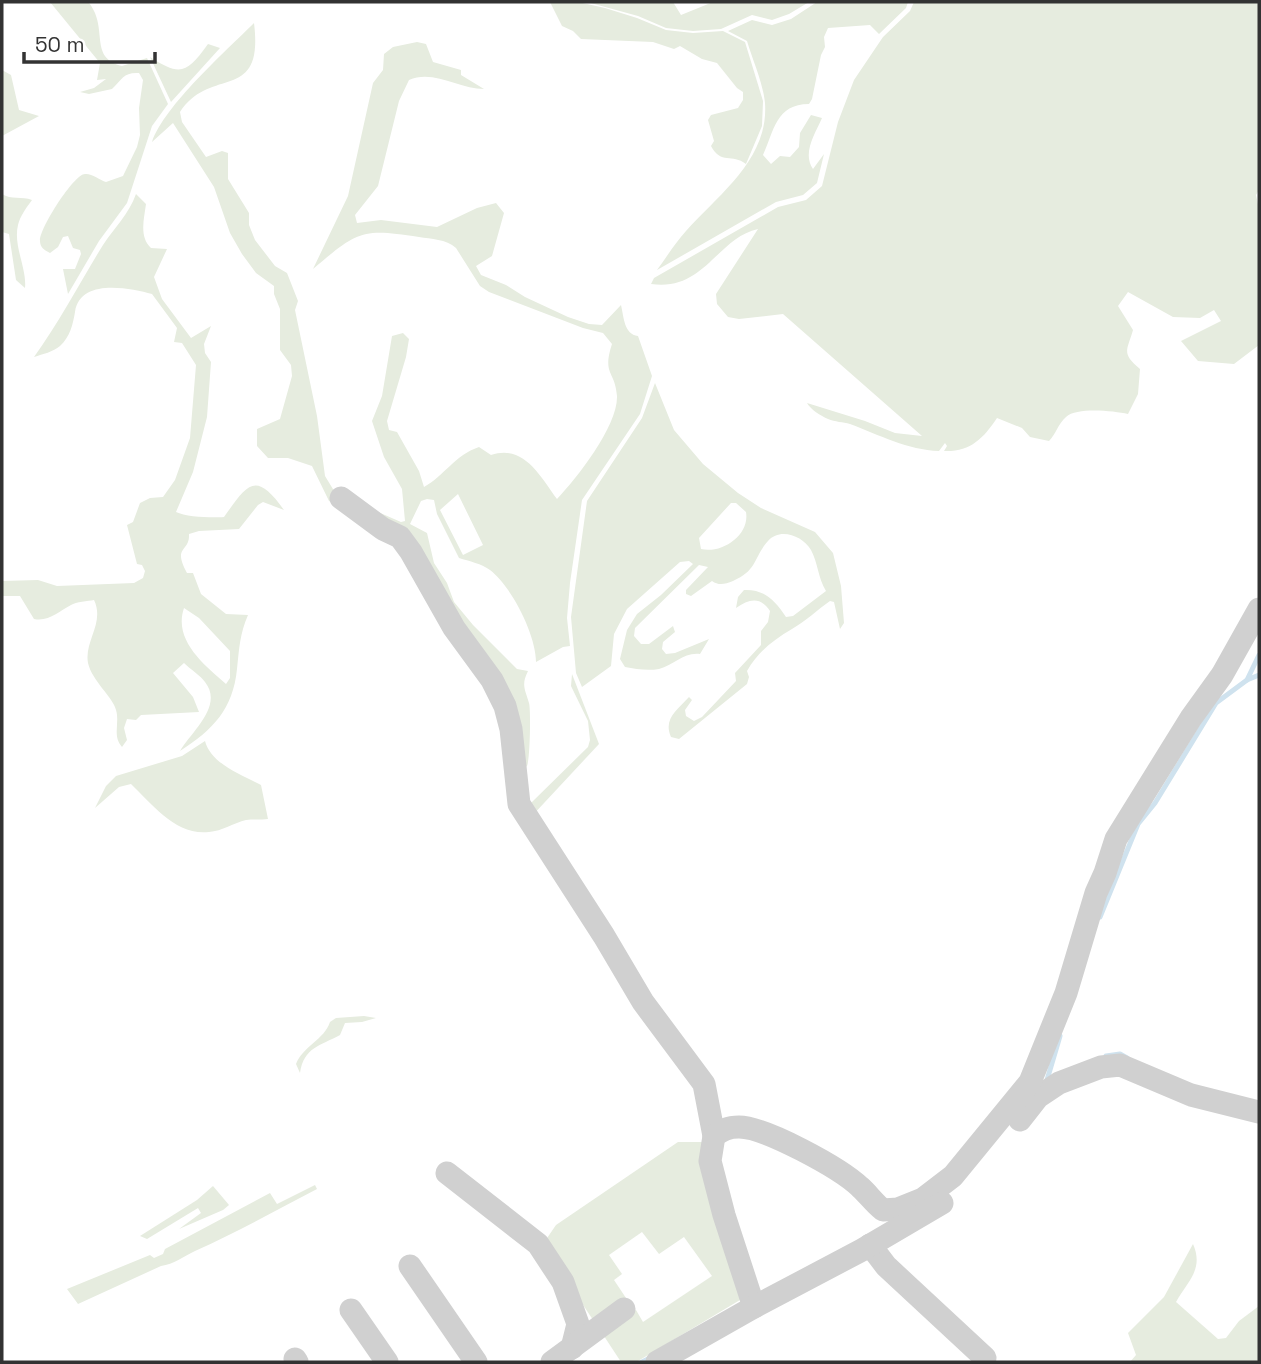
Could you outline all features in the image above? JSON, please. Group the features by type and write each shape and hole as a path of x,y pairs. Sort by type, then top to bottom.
{"street":[{"path":"341,498 400,537 454,628 492,680 505,706 511,729 519,804 643,1002 704,1084 714,1136 710,1161 724,1215 754,1307"},
{"path":"714,1136 724,1129 756,1129 814,1157 858,1185 883,1210 898,1209 923,1199 953,1176 1030,1082 1066,993 1096,893 1116,839 1191,718 1222,675 1259,609"},
{"path":"657,1362 948,1199 999,1147 1038,1097 1059,1083 1101,1067 1120,1065 1191,1095 1259,1112"},
{"path":"447,1173 538,1244 563,1282 578,1324 572,1348"},
{"path":"870,1245 886,1266 985,1358 983,1362"},
{"path":"410,1266 475,1362"},
{"path":"351,1310 387,1362"},
{"path":"552,1362 624,1310"}],"shaded area":[{"path":"50,2 89,3 98,22 105,56 122,66 147,58 168,104 152,126 127,203 99,241 68,294 63,269 75,269 80,250 73,248 68,236 63,237 58,247 50,253 41,245 41,235 58,203 80,176 87,174 106,182 123,176 140,135 139,108 143,80 139,73 130,74 112,89 89,94 80,92 94,88 106,79 97,80 100,63"},
{"path":"550,2 578,2 605,8 666,30 693,33 723,31 745,42 763,101 762,126 746,164 719,155 711,146 714,141 708,120 711,115 738,108 743,100 743,92 717,63 702,59 680,46 674,49 653,42 581,39 562,26"},
{"path":"587,2 673,2 681,15 713,2 809,2 772,20 752,15 721,29 693,31 666,28 638,16"},
{"path":"817,2 908,2 906,8 879,34 870,25 828,28 812,99 809,104 789,109 778,120 763,155 771,164 780,156 790,157 799,147 800,133 811,115 822,118 809,150 813,169 824,154 817,183 803,195 776,202 657,270 682,236 739,174 759,141 764,123 765,103 760,80 747,41 728,31 752,20 772,25 791,19"},
{"path":"914,2 1259,2 1259,190 1256,195 1259,209 1259,345 1234,364 1198,361 1181,341 1221,321 1214,310 1200,318 1173,317 1128,292 1118,306 1133,330 1128,355 1140,369 1138,394 1128,414 1096,411 1071,414 1063,420 1049,441 1030,437 1022,428 997,418 981,438 969,447 944,451 947,446 945,443 939,451 927,450 831,420 816,412 807,403 895,433 922,436 783,314 739,319 728,317 717,304 716,294 758,229 744,234 684,280 669,284 651,284 654,278 778,207 806,200 822,186 838,122 854,80 883,37 910,11"},
{"path":"254,23 255,48 251,64 243,74 192,98 180,112 182,122 206,157 222,151 228,153 228,179 249,213 249,225 255,240 275,266 287,273 298,301 295,310 317,416 325,476 339,499 363,520 329,501 312,466 288,458 268,458 257,446 257,429 280,419 292,376 291,365 280,350 280,309 274,286 256,273 242,254 230,233 214,187 173,123 152,142 169,112 182,96"},
{"path":"417,42 426,44 433,62 461,70 461,75 484,89 437,78 418,77 409,80 399,101 378,186 355,215 357,223 381,220 437,227 477,208 496,203 504,213 492,256 476,266 481,275 568,317 589,324 602,325 621,305 625,325 633,335 638,336 652,376 640,414 582,500 567,618 570,646 536,662 532,639 514,599 490,570 459,558 437,514 434,500 421,501 410,524 427,533 434,563 447,583 454,602 517,669 528,671 524,684 530,707 529,754 527,766 519,774 515,728 378,512 401,522 405,521 402,489 384,457 372,421 382,396 392,336 403,333 409,339 406,357 387,421 389,430 397,432 419,471 424,487 456,460 479,447 491,455 503,453 522,458 537,472 557,499 595,451 616,408 616,388 608,362 612,344 603,333 489,292 480,286 456,248 438,240 400,234 361,235 340,247 313,269 348,196 373,83 383,70 384,54 393,47","holes":["458,494 483,545 463,555 440,510"]},
{"path":"208,44 220,48 171,102 150,57 169,67 183,69 194,61"},
{"path":"2,70 11,75 19,110 39,116 2,136"},
{"path":"2,194 32,200 20,218 17,233 25,288 16,280 9,234 2,232"},
{"path":"136,194 146,204 143,228 147,244 151,248 167,249 154,277 162,299 191,338 211,326 204,344 205,353 211,362 207,417 193,472 176,512 192,516 224,517 245,490 252,486 266,489 284,510 263,502 239,529 189,534 181,558 187,573 193,573 201,594 226,614 248,615 240,641 235,683 226,707 202,735 180,751 204,718 211,700 210,691 198,675 184,663 173,673 193,697 199,712 141,715 136,720 127,719 124,728 127,740 122,747 117,738 114,705 88,663 97,616 94,600 73,604 39,620 34,619 20,596 2,596 2,581 38,580 57,586 134,583 143,578 145,571 142,565 137,564 127,525 133,522 140,503 150,498 163,497 175,480 190,438 196,365 182,343 174,342 177,328 152,294 107,288 86,294 79,301 66,339 54,350 34,357","holes":["184,608 199,618 230,651 230,678 226,684 200,660 187,641 183,631"]},
{"path":"655,383 674,430 703,464 761,508 815,532 833,553 841,586 844,623 840,629 834,602 830,601 766,647 747,671 747,684 679,739 671,737 669,731 670,720 676,711 689,697 692,700 685,710 686,716 694,721 702,717 736,681 735,673 761,645 761,631 768,622 770,611 754,600 736,608 738,597 744,590 769,597 786,617 793,616 826,591 807,545 791,535 773,537 763,547 751,568 741,577 725,584 712,581 691,596 686,594 686,590 708,567 699,565 635,628 634,636 641,644 649,644 673,626 675,632 663,642 662,649 666,654 709,639 700,654 689,655 659,669 625,667 620,659 627,630 637,614 693,564 689,561 680,562 627,609 614,634 611,666 582,687 576,673 571,617 587,501 642,418","holes":["731,503 736,503 746,512 744,528 739,535 726,546 701,549 699,538"]},
{"path":"572,674 599,744 531,817 531,803 588,747 588,721 571,686"},
{"path":"205,741 208,749 220,762 261,785 268,819 246,820 214,831 197,832 175,824 131,784 119,787 95,808 106,786 116,776 182,756"},
{"path":"336,1018 376,1018 345,1023 340,1035 309,1052 300,1073 296,1064 299,1058 323,1034 330,1022"},
{"path":"678,1142 703,1142 745,1297 638,1361 621,1362 602,1333 636,1310 643,1322 712,1276 684,1237 659,1254 642,1232 609,1255 622,1274 614,1280 628,1301 595,1323 543,1244 556,1225"},
{"path":"315,1185 317,1189 242,1229 78,1304 67,1289 150,1255 154,1258 163,1254 165,1249 270,1193 277,1204"},
{"path":"213,1186 229,1205 223,1210 179,1229 201,1213 198,1208 147,1239 140,1236 197,1200"},
{"path":"1193,1244 1196,1268 1176,1302 1218,1339 1226,1338 1239,1321 1259,1306 1259,1362 1130,1362 1136,1355 1128,1333 1164,1297"}],"waterway":[{"path":"1247,680 1259,655"},
{"path":"1100,917 1138,824 1155,803 1216,703 1247,680 1259,675"},
{"path":"1047,1080 1060,1036"},
{"path":"1106,1056 1120,1054 1127,1058"},
{"path":"642,1362 652,1357"}]}
